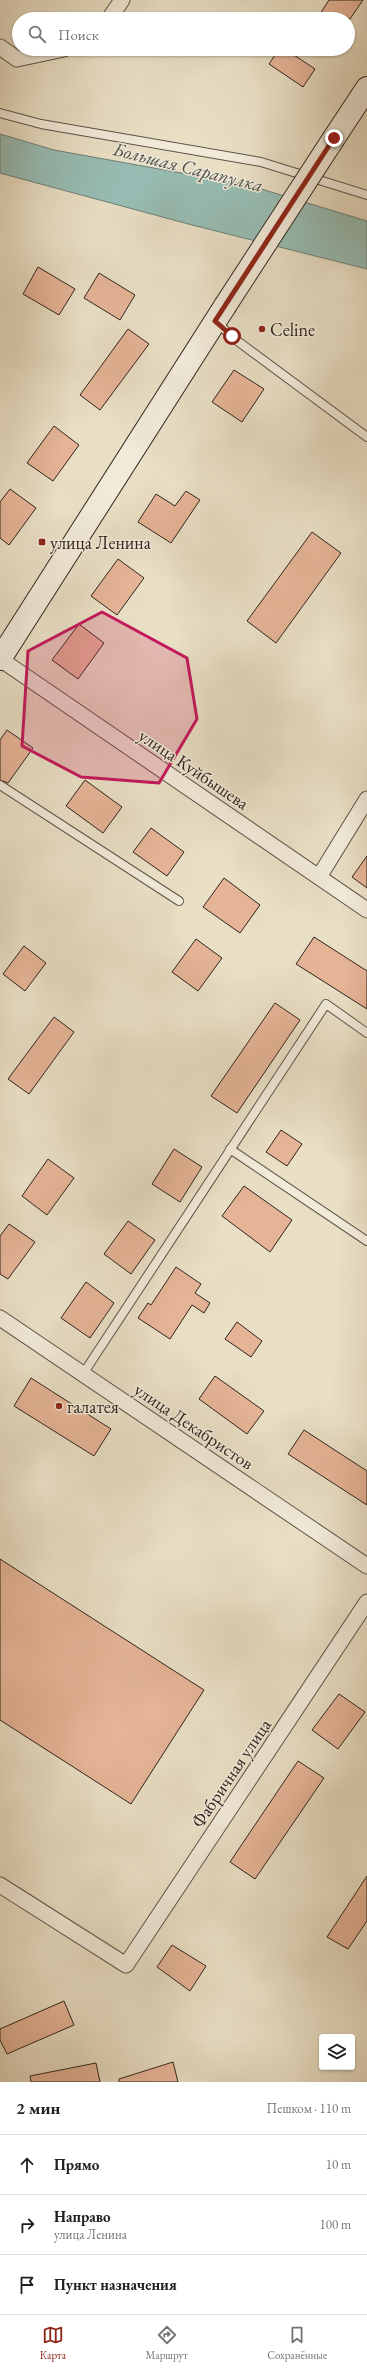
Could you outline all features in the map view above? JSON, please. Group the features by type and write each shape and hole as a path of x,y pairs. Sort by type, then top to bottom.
{"main road":[{"path":"0,659 220,313 367,88"}],"street":[{"path":"114,12 122,0"},
{"path":"0,47 12,55"},
{"path":"13,56 17,59 31,56"},
{"name":"улица Куйбышева","path":"0,659 367,910"},
{"path":"319,877 367,799"},
{"name":"улица Декабристов","path":"0,1318 367,1566"},
{"name":"Фабричная улица","path":"0,1884 126,1965 367,1602"}],"lane":[{"path":"0,113 41,124 260,162 367,195"},
{"path":"220,313 232,336 367,437"},
{"path":"0,785 179,901"},
{"path":"83,1374 326,1004 367,1032"},
{"path":"230,1149 367,1241"}],"highlighted area":[{"path":"102,612 187,658 197,719 159,783 81,777 22,746 28,651"}],"water":[{"path":"0,134 54,150 248,185 367,221 367,269 192,225 0,173"}],"building":[{"path":"329,0 363,0 355,12 321,12"},
{"path":"274,56 296,56 315,69 303,87 269,64"},
{"path":"38,267 75,289 59,315 23,294"},
{"path":"99,273 135,295 120,320 84,298"},
{"path":"128,329 149,344 100,410 80,395"},
{"path":"234,370 264,389 242,422 212,402"},
{"path":"54,426 79,445 53,481 27,463"},
{"path":"10,489 36,508 9,545 0,538 0,502"},
{"path":"186,491 200,500 171,543 138,522 156,494 175,506"},
{"path":"312,532 341,553 276,643 247,621"},
{"path":"118,559 144,578 117,615 91,596"},
{"path":"79,624 104,643 78,679 52,660"},
{"path":"7,730 33,748 8,783 0,780 0,740"},
{"path":"85,780 122,807 103,833 66,806"},
{"path":"151,828 184,852 167,876 133,852"},
{"path":"367,856 367,888 352,877"},
{"path":"224,878 260,905 240,933 203,907"},
{"path":"314,937 367,971 367,1009 296,964"},
{"path":"196,939 222,958 198,991 172,972"},
{"path":"24,946 46,963 25,991 3,974"},
{"path":"275,1003 300,1020 237,1113 211,1096"},
{"path":"54,1017 74,1032 29,1094 8,1079"},
{"path":"281,1130 302,1144 287,1166 266,1152"},
{"path":"174,1149 202,1167 180,1202 152,1184"},
{"path":"48,1159 74,1178 47,1215 22,1196"},
{"path":"244,1186 292,1220 270,1252 222,1216"},
{"path":"128,1221 155,1240 131,1274 104,1254"},
{"path":"9,1224 35,1242 8,1279 0,1274 0,1236"},
{"path":"176,1267 201,1284 195,1293 210,1303 204,1313 192,1305 170,1339 138,1318 148,1303 151,1305"},
{"path":"86,1282 114,1303 90,1338 61,1318"},
{"path":"237,1322 262,1341 251,1357 225,1339"},
{"path":"215,1376 264,1411 247,1434 199,1399"},
{"path":"31,1378 111,1429 94,1456 14,1406"},
{"path":"304,1430 367,1471 367,1505 288,1454"},
{"path":"0,1559 204,1690 131,1804 0,1720"},
{"path":"339,1694 365,1712 338,1749 312,1730"},
{"path":"298,1761 324,1778 255,1879 230,1862"},
{"path":"367,1876 367,1921 348,1949 327,1937"},
{"path":"172,1945 206,1966 190,1991 157,1967"},
{"path":"64,2001 74,2025 7,2054 0,2040 0,2029"},
{"path":"173,2062 178,2082 119,2082 119,2079"},
{"path":"96,2063 100,2082 31,2082 30,2076"}],"place":[{"name":"Celine","path":"262,329"},
{"name":"улица Ленина","path":"42,542"},
{"name":"галатея","path":"59,1406"}],"route":[{"path":"232,336 215,321 334,138"}],"water label":[{"name":"Большая Сарапулка","path":"188,167"}]}
